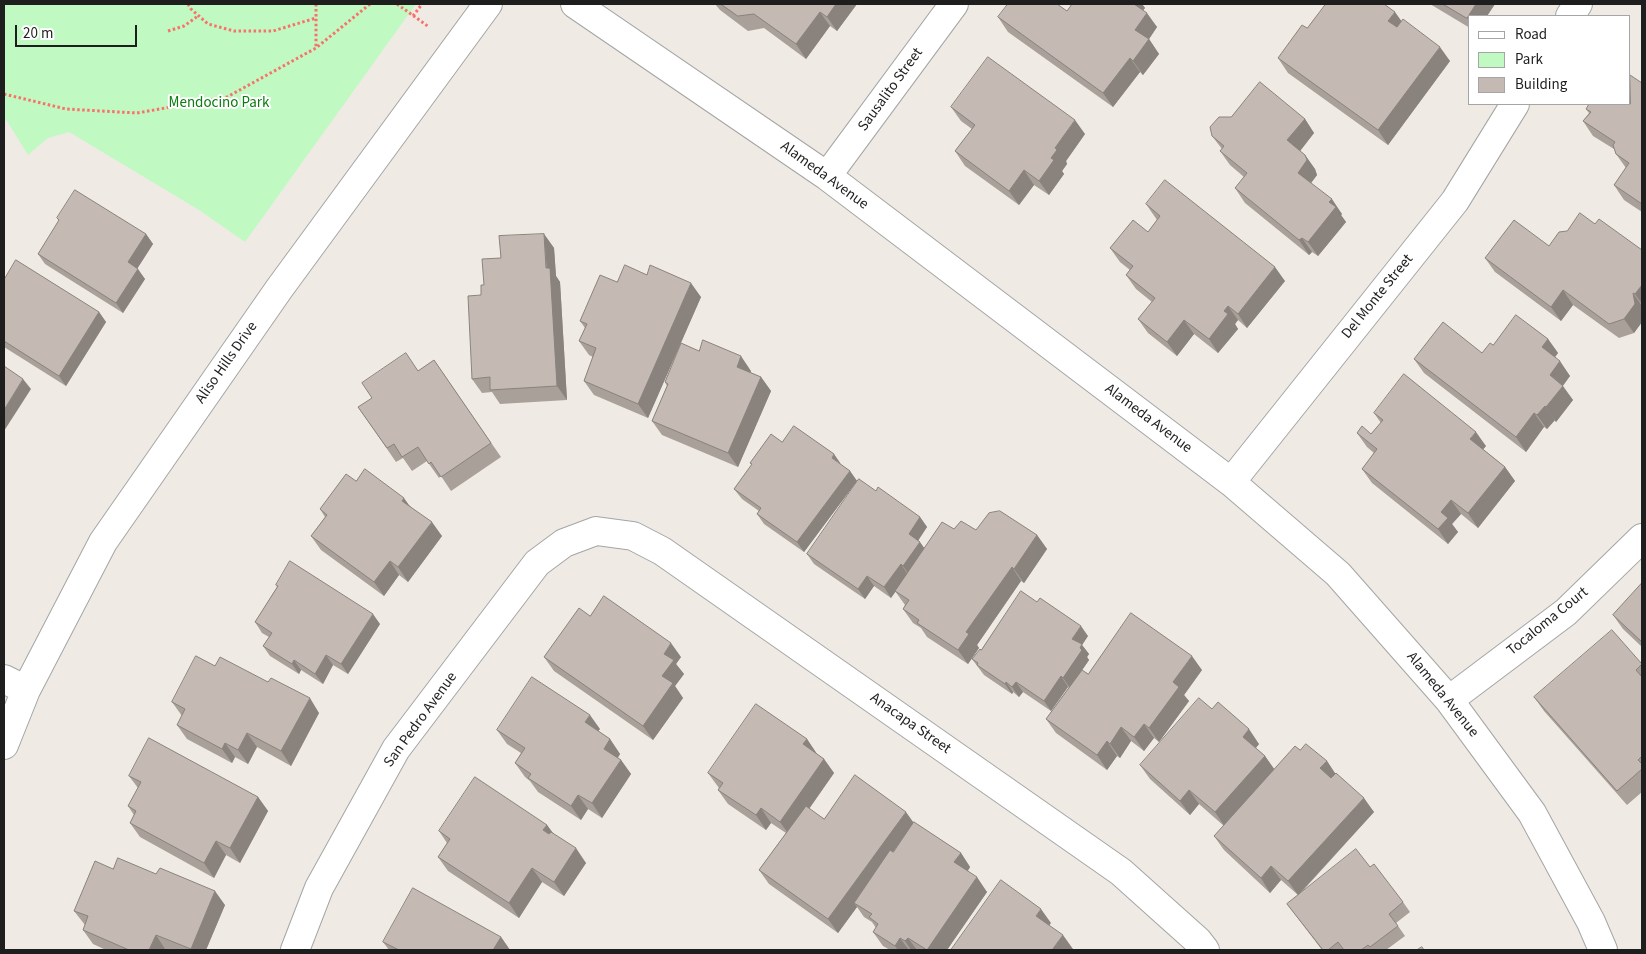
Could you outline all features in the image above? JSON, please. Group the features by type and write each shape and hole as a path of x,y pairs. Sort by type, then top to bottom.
{"street":[{"name":"Aliso Hills Drive","path":"4,746 15,684 103,542 279,289 488,4"},
{"name":"Alameda Avenue","path":"575,4 827,176 1231,482 1338,574 1449,700 1532,813 1592,922 1603,950"},
{"name":"Sausalito Street","path":"827,176 954,4"},
{"path":"1571,15 1578,4"},
{"name":"Del Monte Street","path":"1231,482 1455,201 1514,105"},
{"name":"San Pedro Avenue","path":"295,950 319,888 396,750 537,563 564,543 596,531"},
{"name":"Anacapa Street","path":"596,531 632,536 662,551 1121,872 1198,941 1205,950"},
{"name":"Tocaloma Court","path":"1449,700 1566,612 1642,538"}],"path":[{"path":"188,4 208,24 234,31 273,32 316,18"},
{"path":"316,4 316,48"},
{"path":"4,94 66,109 136,113 227,97 316,48 370,4"},
{"path":"413,16 422,4"},
{"path":"168,31 184,26 198,16"}],"green space":[{"name":"Mendocino Park","path":"4,4 416,4 245,242 199,210 69,132 48,138 28,155 4,119"}],"building":[{"path":"721,4 836,4 827,17 820,12 796,44 754,14 738,16"},
{"path":"1008,4 1057,4 1067,11 1072,4 1134,4 1147,13 1135,30 1149,39 1133,61 1130,58 1103,93 998,17"},
{"path":"1326,4 1384,4 1395,12 1388,21 1397,27 1403,19 1440,47 1378,130 1278,58 1302,25 1307,28"},
{"path":"1443,4 1476,4 1467,18"},
{"path":"988,57 1075,120 1055,148 1057,150 1051,158 1054,160 1039,181 1024,170 1009,191 955,151 975,125 951,107"},
{"path":"1631,76 1642,83 1642,204 1614,185 1629,163 1616,154 1613,145 1615,142 1583,121 1591,112 1586,109 1588,105 1631,105"},
{"path":"1260,82 1305,119 1287,140 1305,155 1307,160 1298,173 1332,199 1329,202 1336,207 1308,242 1302,238 1299,240 1235,188 1247,173 1220,151 1224,146 1212,136 1210,127 1219,117 1231,117"},
{"path":"1165,180 1275,267 1238,314 1228,306 1224,311 1228,314 1209,339 1184,320 1167,342 1138,319 1155,298 1126,275 1133,266 1110,248 1133,220 1148,232 1160,216 1146,204"},
{"path":"75,190 146,234 128,262 138,269 116,303 38,254 59,220 57,218"},
{"path":"1580,213 1595,224 1599,219 1642,250 1642,285 1635,294 1633,293 1635,304 1624,319 1609,324 1563,290 1551,307 1485,258 1514,220 1549,246 1559,232 1567,231"},
{"path":"544,234 546,268 550,268 557,386 490,390 490,377 472,379 468,296 481,295 481,285 484,285 482,259 501,258 499,236"},
{"path":"16,260 99,312 59,376 4,341 4,280"},
{"path":"625,265 647,275 650,265 691,283 638,404 584,381 596,348 579,341 587,324 580,321 600,275 617,282"},
{"path":"1516,315 1548,339 1542,347 1560,361 1550,375 1563,386 1546,407 1537,415 1534,413 1516,437 1414,359 1443,322 1482,353 1490,343 1493,345"},
{"path":"703,340 741,356 737,367 761,377 728,453 652,421 668,384 665,382 681,343 699,351"},
{"path":"406,353 418,371 434,360 491,443 441,477 431,462 429,464 418,447 402,457 394,444 387,448 358,407 372,398 362,383"},
{"path":"4,366 23,379 4,410"},
{"path":"1404,374 1476,432 1470,439 1505,467 1468,513 1451,500 1441,512 1448,518 1438,529 1362,469 1377,449 1357,433 1362,426 1371,434 1383,420 1374,413"},
{"path":"794,426 834,454 832,458 850,471 797,542 757,514 761,508 734,489 771,434 782,442"},
{"path":"365,469 404,498 402,501 432,522 398,567 390,561 374,582 311,536 327,515 320,509 346,474 356,481"},
{"path":"859,479 876,491 878,487 920,517 909,534 920,542 903,566 901,564 884,587 867,576 858,589 807,554"},
{"path":"1000,511 1037,535 1014,569 1012,567 966,632 969,634 958,650 917,623 919,620 903,609 909,600 895,591 942,522 954,529 961,521 976,530 989,513"},
{"path":"290,561 373,614 341,664 326,655 315,674 294,660 292,664 263,646 272,633 255,622 278,586 276,585"},
{"path":"1642,583 1642,642 1613,615"},
{"path":"1021,591 1037,602 1040,598 1081,626 1072,639 1082,644 1080,648 1082,650 1044,701 1016,682 1012,687 1006,682 1005,684 977,665 978,663 972,659 981,650"},
{"path":"604,596 671,643 664,654 674,660 662,676 673,683 643,726 544,657 579,608 590,616"},
{"path":"1131,613 1192,656 1173,682 1179,687 1149,728 1144,724 1134,737 1121,727 1110,744 1107,741 1097,755 1046,719 1082,670 1088,674"},
{"path":"1612,630 1642,664 1636,670 1642,677 1642,756 1638,760 1642,764 1642,769 1617,791 1534,697"},
{"path":"196,656 215,666 220,657 268,682 271,678 310,698 281,751 247,733 238,750 225,743 222,749 177,725 185,709 172,702"},
{"path":"532,677 590,715 585,722 610,739 604,749 621,760 592,803 578,795 571,806 528,778 531,774 515,763 525,748 497,730"},
{"path":"1199,698 1212,709 1218,702 1249,729 1243,737 1265,756 1215,812 1189,790 1180,801 1140,765"},
{"path":"756,704 807,739 803,744 824,759 780,822 761,808 756,815 718,790 723,783 708,773"},
{"path":"149,738 258,797 230,848 216,841 204,863 130,823 136,811 128,806 141,782 129,776"},
{"path":"1306,744 1327,761 1320,768 1331,778 1336,773 1364,798 1288,881 1271,866 1261,878 1214,836 1295,746 1300,750"},
{"path":"855,775 906,812 828,919 759,870 806,806 824,819"},
{"path":"475,777 547,825 543,830 549,834 551,832 576,848 554,882 532,868 509,903 438,857 450,839 439,831"},
{"path":"914,822 961,853 954,862 977,877 927,950 908,938 905,941 900,938 895,946 873,932 878,924 869,917 872,914 854,903 890,850 893,852"},
{"path":"1356,849 1370,867 1374,864 1403,902 1389,914 1398,926 1370,947 1368,945 1361,950 1344,950 1338,942 1328,950 1323,950 1287,904"},
{"path":"118,858 156,874 160,868 215,891 191,949 156,935 149,950 129,950 83,930 88,916 74,911 95,861 113,869"},
{"path":"1001,880 1041,909 1036,916 1063,935 1052,950 951,950"},
{"path":"413,888 501,937 493,950 399,950 383,942"}]}
